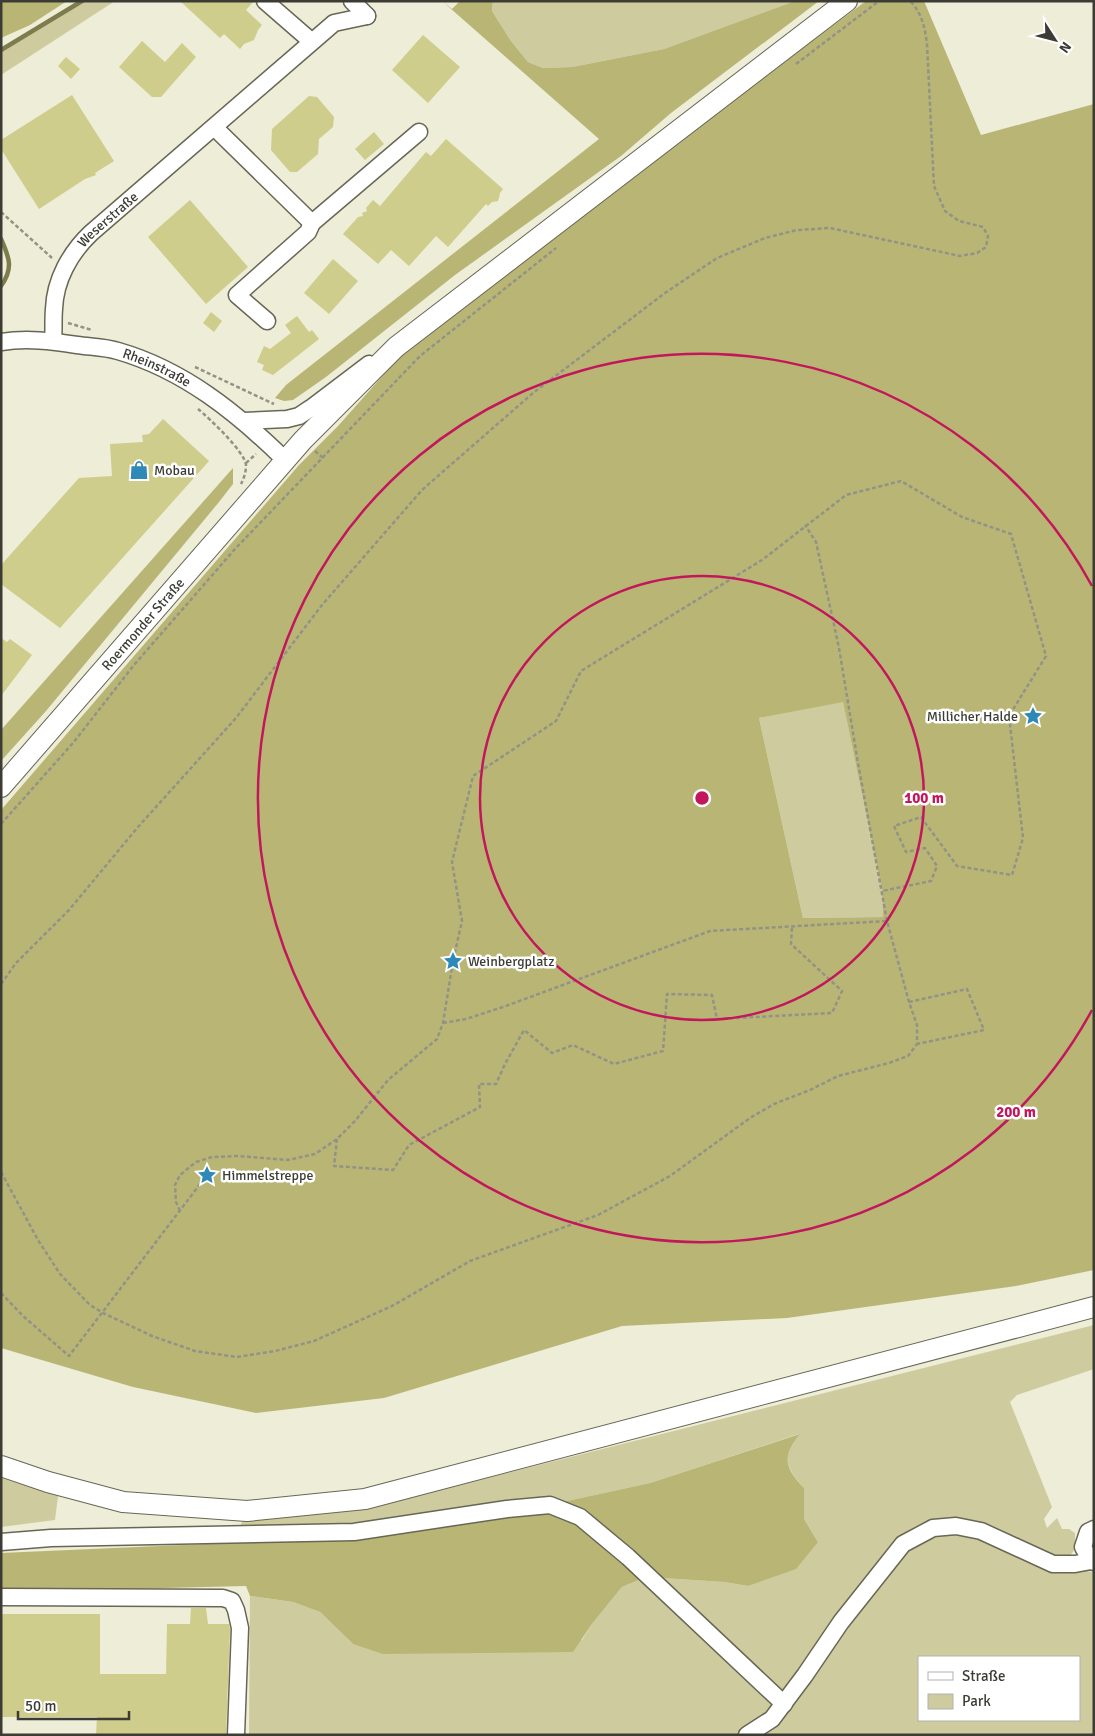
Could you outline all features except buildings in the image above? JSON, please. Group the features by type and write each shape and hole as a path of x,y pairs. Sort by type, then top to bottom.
{"main road":[{"name":"Roermonder Straße","path":"1,787 285,460 396,347 847,1"},
{"path":"1,1466 48,1482 123,1502 247,1510 365,1499 1094,1307"}],"street":[{"path":"265,1 311,42"},
{"name":"Weserstraße","path":"53,341 56,288 76,248 90,233 334,23 367,16 352,1"},
{"path":"214,127 312,223"},
{"path":"267,322 237,295 308,232 312,223 419,132"},
{"name":"Rheinstraße","path":"1,342 53,341 117,351 153,363 185,379 244,421 285,460"},
{"path":"244,421 299,416 384,352 396,347"},
{"path":"1,1542 51,1538 354,1532 550,1504 580,1517 628,1557 784,1704"},
{"path":"747,1735 772,1719 842,1622 903,1544 934,1528 956,1526 980,1531 1053,1564 1075,1564 1092,1561 1083,1547 1088,1532 1094,1528"},
{"path":"1,1597 224,1598 232,1601 240,1628 236,1735"}],"path":[{"path":"794,66 879,1"},
{"path":"1,984 16,963 69,910 138,827 236,718 322,604 422,490 533,394 665,293 717,258 765,238 797,230 830,228 960,256 977,253 986,247 988,236 983,227 959,221 945,211 934,186 925,27 916,7 910,1"},
{"path":"1,212 53,259 66,266"},
{"path":"1,824 73,743 134,666 235,549 420,356 559,246"},
{"path":"195,406 235,446 246,463"},
{"path":"180,1211 176,1202 174,1185 180,1175 196,1162 212,1157 237,1156 288,1160 315,1154 337,1139 388,1080 437,1039 443,1023 453,961 462,921 452,862 473,776 556,722 581,671 762,560 846,495 902,481 962,517 1011,534 1046,656 1009,716 1023,838 1012,875 957,866 921,817 894,826 906,852 925,848 938,866 931,881 882,892"},
{"path":"1,1172 38,1240 60,1274 90,1305 152,1336 195,1351 237,1357 275,1351 314,1341 392,1306 470,1261 598,1214 670,1176 750,1118 774,1104 810,1090 838,1076 889,1063 908,1056 917,1044 917,1025 887,921 839,648 816,542 805,525"},
{"path":"443,1023 466,1019 503,1007 710,931 887,921"},
{"path":"337,1139 334,1166 393,1170 409,1145 480,1107 478,1084 496,1084 524,1030 552,1053 573,1045 614,1064 663,1050 667,994 712,995 716,1019 832,1013 842,991 791,944 792,927"},
{"path":"909,1002 967,989 984,1030 917,1044"},
{"path":"1,1293 23,1316 69,1356 207,1175"}],"green space":[{"path":"84,1 115,1 1,75 1,47 35,32"},
{"path":"493,1 795,1 664,49 572,67 543,68 528,62 511,41 492,11"},
{"path":"843,701 882,891 883,917 803,918 759,718"},
{"path":"1094,1325 1094,1369 1017,1395 1010,1402 1052,1507 1044,1519 1047,1528 1057,1518 1062,1529 1069,1529 1075,1533 1075,1549 1069,1557 1078,1568 1094,1573 1094,1735 249,1735 250,1596 293,1602 320,1612 353,1644 582,1640 592,1624 622,1587 646,1577 724,1582 748,1586 818,1542 804,1519 804,1488 792,1473 788,1462 788,1450 799,1434 650,1483 507,1514 386,1536 232,1544 243,1520 345,1510 436,1491"},
{"path":"1,1475 58,1496 55,1520 1,1527"}],"shaded area":[{"path":"1,1 67,1 30,25 1,38"},
{"path":"442,1 452,9 460,1 493,1 492,11 511,41 528,62 543,68 572,67 664,49 795,1 819,1 671,113 621,156 455,275 326,377 293,400 284,401 275,398 286,385 599,139"},
{"path":"866,1 924,1 981,135 1094,104 1094,1270 1016,1286 787,1318 622,1326 384,1398 256,1413 133,1387 1,1348 1,810 299,465 338,426 410,345 547,239","holes":["843,702 882,891 883,917 803,918 759,718"]},
{"path":"233,468 233,484 219,502 46,711 1,761 1,730"},
{"path":"800,1434 788,1455 789,1468 804,1488 804,1519 818,1542 796,1569 748,1586 724,1582 646,1577 622,1587 592,1624 573,1652 383,1654 353,1644 320,1612 293,1602 250,1596 246,1586 1,1592 1,1553 387,1536 507,1514 650,1483"}],"waterway":[{"path":"1,50 82,1"},
{"path":"1,239 9,262 8,274 1,286"}],"place":[{"name":"Mobau","path":"139,470"},
{"name":"Millicher Halde","path":"1033,716"},
{"name":"Weinbergplatz","path":"453,961"},
{"name":"Himmelstreppe","path":"207,1175"}]}
